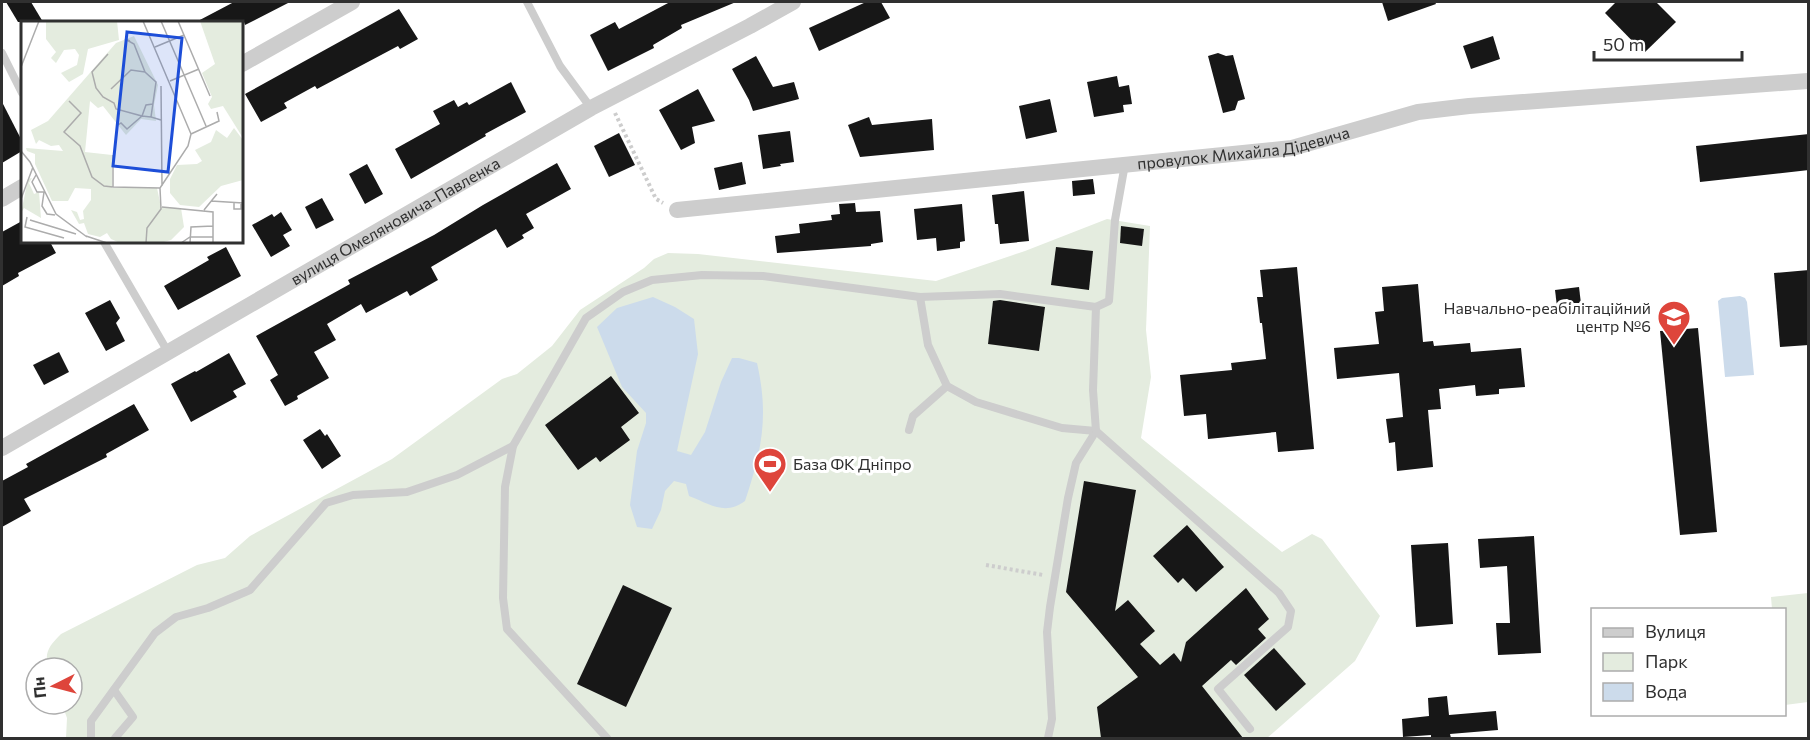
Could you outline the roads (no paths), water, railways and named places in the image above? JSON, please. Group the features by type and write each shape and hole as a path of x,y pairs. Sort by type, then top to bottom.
{"street":[{"path":"243,63 352,2"},
{"name":"вулиця Омеляновича-Павленка","path":"2,448 591,108 793,2"},
{"name":"провулок Михайла Дідевича","path":"677,210 1292,148 1418,112 1469,106 1809,81"},
{"path":"2,199 21,188"}],"lane":[{"path":"527,2 560,66 591,108"},
{"path":"2,53 21,91"},
{"path":"607,738 507,629 503,598 505,488 513,446 586,318 623,291 652,280 702,275 763,276 920,297 1000,294 1096,307 1109,301 1115,220 1125,164"},
{"path":"106,243 168,352"},
{"path":"920,297 928,345 946,386 976,402 1062,428 1096,431 1279,593 1291,611 1288,627 1218,689 1250,729"},
{"path":"1048,738 1052,719 1047,633 1055,577 1076,464 1096,431 1093,390 1096,307"},
{"path":"909,430 913,416 946,386"},
{"path":"91,738 91,721 155,633 176,617 208,608 250,590 326,503 353,495 407,492 457,475 513,446"},
{"path":"114,690 134,717 115,738"}],"water":[{"path":"1740,296 1747,302 1754,375 1725,377 1718,301 1722,298"},
{"path":"653,297 694,319 698,354 677,451 691,455 705,432 721,382 732,358 757,363 763,400 763,417 756,465 745,501 731,508 717,507 689,496 686,484 674,481 665,491 661,510 652,529 637,527 630,505 637,451 646,423 646,413 622,387 597,327 617,308"}],"place":[{"name":"Навчально-реабілітаційний центр №6","path":"1674,346"},
{"name":"База ФК Дніпро","path":"770,493"}]}
